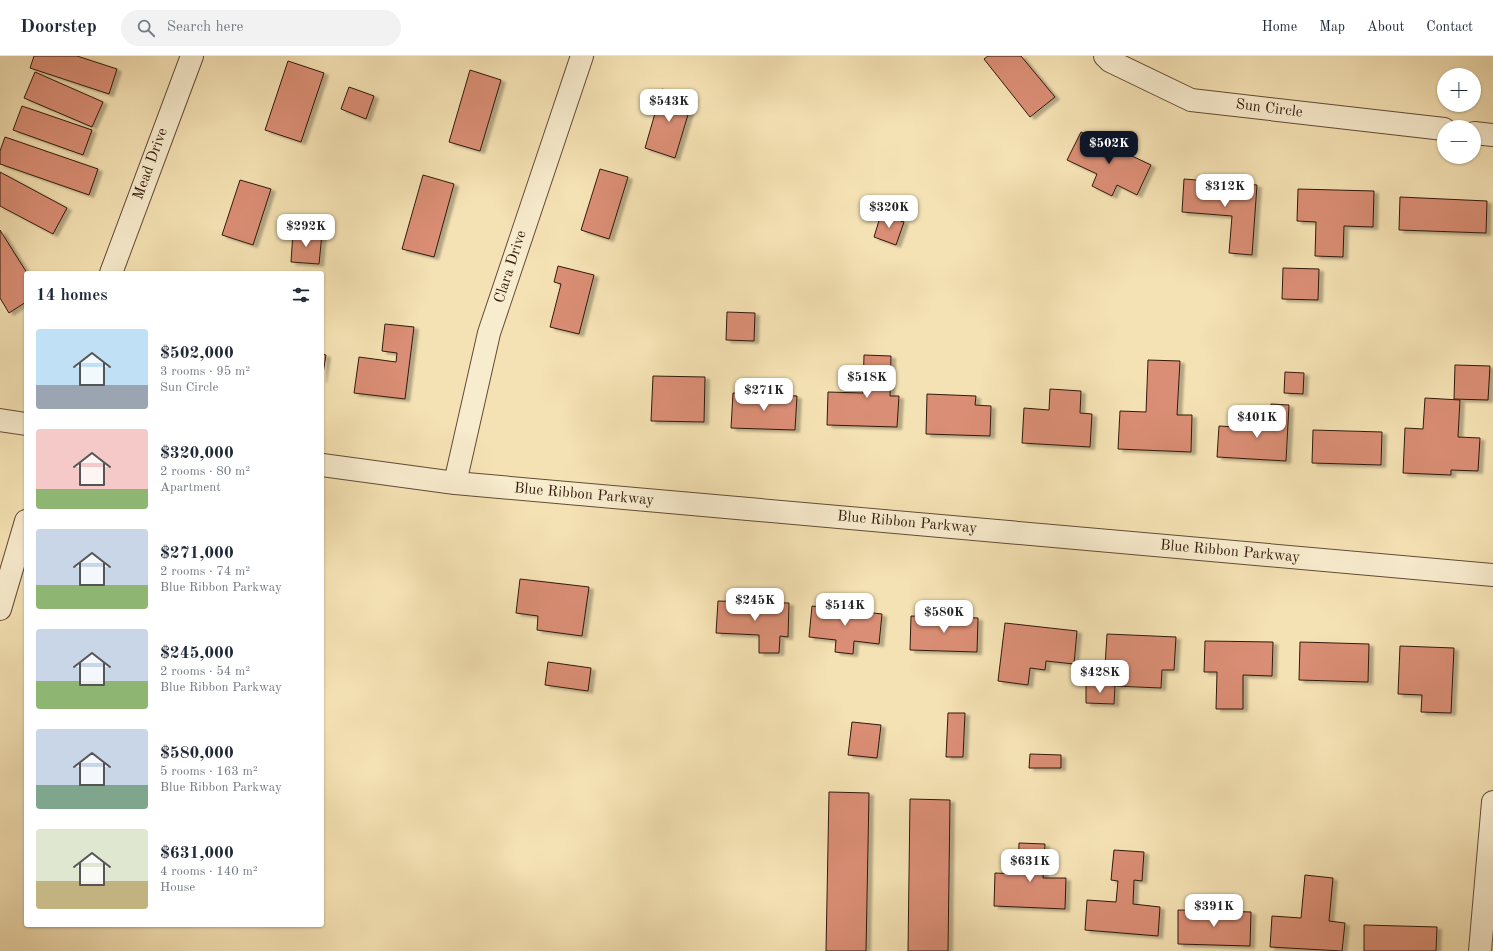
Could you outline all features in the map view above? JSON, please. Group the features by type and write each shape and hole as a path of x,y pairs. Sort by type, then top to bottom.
{"street":[{"name":"Mead Drive","path":"112,271 192,56"},
{"name":"Clara Drive","path":"455,483 489,333 582,56"},
{"name":"Sun Circle","path":"1105,56 1110,61 1191,100 1437,128"},
{"path":"1481,134 1493,135"},
{"path":"0,420 24,424"},
{"name":"Blue Ribbon Parkway","path":"324,465 455,483 1493,575"},
{"path":"0,609 24,528"},
{"path":"1480,951 1493,802"}],"building":[{"path":"34,56 77,56 117,69 109,94 30,68"},
{"path":"988,56 1021,56 1055,97 1030,117 984,59"},
{"path":"288,61 324,73 301,142 265,130"},
{"path":"470,70 501,80 480,151 449,142"},
{"path":"35,72 103,102 92,127 24,98"},
{"path":"349,87 374,96 366,119 341,109"},
{"path":"662,89 693,98 675,158 645,148"},
{"path":"22,106 92,130 83,155 13,130"},
{"path":"1081,132 1151,165 1137,195 1117,185 1112,196 1092,186 1097,174 1067,160"},
{"path":"5,137 98,169 89,195 0,164 0,151"},
{"path":"600,169 628,177 609,239 581,230"},
{"path":"0,172 67,208 53,234 0,206"},
{"path":"423,175 454,184 434,257 402,249"},
{"path":"1184,179 1257,185 1252,255 1229,253 1232,216 1182,212"},
{"path":"240,180 271,189 253,245 222,235"},
{"path":"1298,189 1374,191 1373,227 1344,226 1343,257 1315,256 1316,222 1297,221"},
{"path":"1400,197 1487,201 1486,233 1399,230"},
{"path":"881,214 904,222 896,245 874,237"},
{"path":"0,230 26,271 24,271 24,303 9,313 0,298"},
{"path":"293,232 322,234 319,264 291,262"},
{"path":"558,266 594,275 579,334 550,327 561,284 554,282"},
{"path":"1283,268 1319,269 1318,300 1282,299"},
{"path":"727,312 755,313 754,341 726,340"},
{"path":"385,324 414,327 405,399 354,393 359,357 396,362 397,353 382,351"},
{"path":"324,354 326,355 324,368"},
{"path":"864,355 891,356 890,396 899,396 897,427 827,425 828,392 863,393"},
{"path":"1148,360 1180,361 1177,415 1192,415 1191,452 1118,449 1120,411 1146,412"},
{"path":"1455,365 1490,366 1488,400 1454,399"},
{"path":"1285,372 1304,373 1303,394 1284,393"},
{"path":"653,376 705,377 704,422 651,421"},
{"path":"1050,389 1081,391 1080,413 1092,414 1090,447 1022,443 1024,408 1049,410"},
{"path":"733,393 797,396 795,430 731,428"},
{"path":"927,394 976,396 975,405 991,406 990,436 926,434"},
{"path":"1425,398 1460,400 1458,437 1480,438 1478,471 1451,470 1451,475 1403,473 1405,428 1423,429"},
{"path":"1271,404 1289,405 1286,461 1217,457 1219,426 1269,429"},
{"path":"1313,430 1382,432 1381,465 1312,463"},
{"path":"520,579 589,587 582,636 537,630 538,616 516,613"},
{"path":"718,601 789,603 788,637 780,636 779,653 759,653 759,635 716,633"},
{"path":"812,606 882,614 879,644 854,641 853,654 835,652 836,640 809,637"},
{"path":"911,616 978,618 977,652 910,650"},
{"path":"1005,623 1077,631 1074,664 1046,661 1045,670 1030,668 1028,685 998,681"},
{"path":"1107,634 1176,637 1174,670 1162,670 1161,688 1115,686 1115,666 1105,666"},
{"path":"1205,641 1273,642 1272,676 1243,675 1243,709 1216,709 1217,672 1204,672"},
{"path":"1300,642 1369,644 1368,682 1299,680"},
{"path":"1400,646 1454,648 1451,713 1421,712 1422,695 1398,694"},
{"path":"548,662 591,668 588,691 545,685"},
{"path":"1086,683 1115,686 1114,704 1086,703"},
{"path":"948,713 965,713 963,757 946,757"},
{"path":"852,722 881,725 877,758 848,755"},
{"path":"1030,754 1061,755 1061,768 1029,768"},
{"path":"829,792 869,793 866,951 826,951"},
{"path":"910,799 950,800 948,951 908,951"},
{"path":"1019,843 1045,844 1043,878 1066,878 1065,909 994,906 995,873 1018,874"},
{"path":"1114,850 1144,852 1142,881 1134,880 1133,904 1160,907 1158,936 1085,930 1087,900 1116,902 1118,881 1111,880"},
{"path":"1305,875 1333,878 1329,921 1345,923 1342,951 1270,947 1272,916 1301,918"},
{"path":"1178,910 1251,912 1250,946 1178,944"},
{"path":"1364,925 1437,927 1436,951 1364,951"}]}
